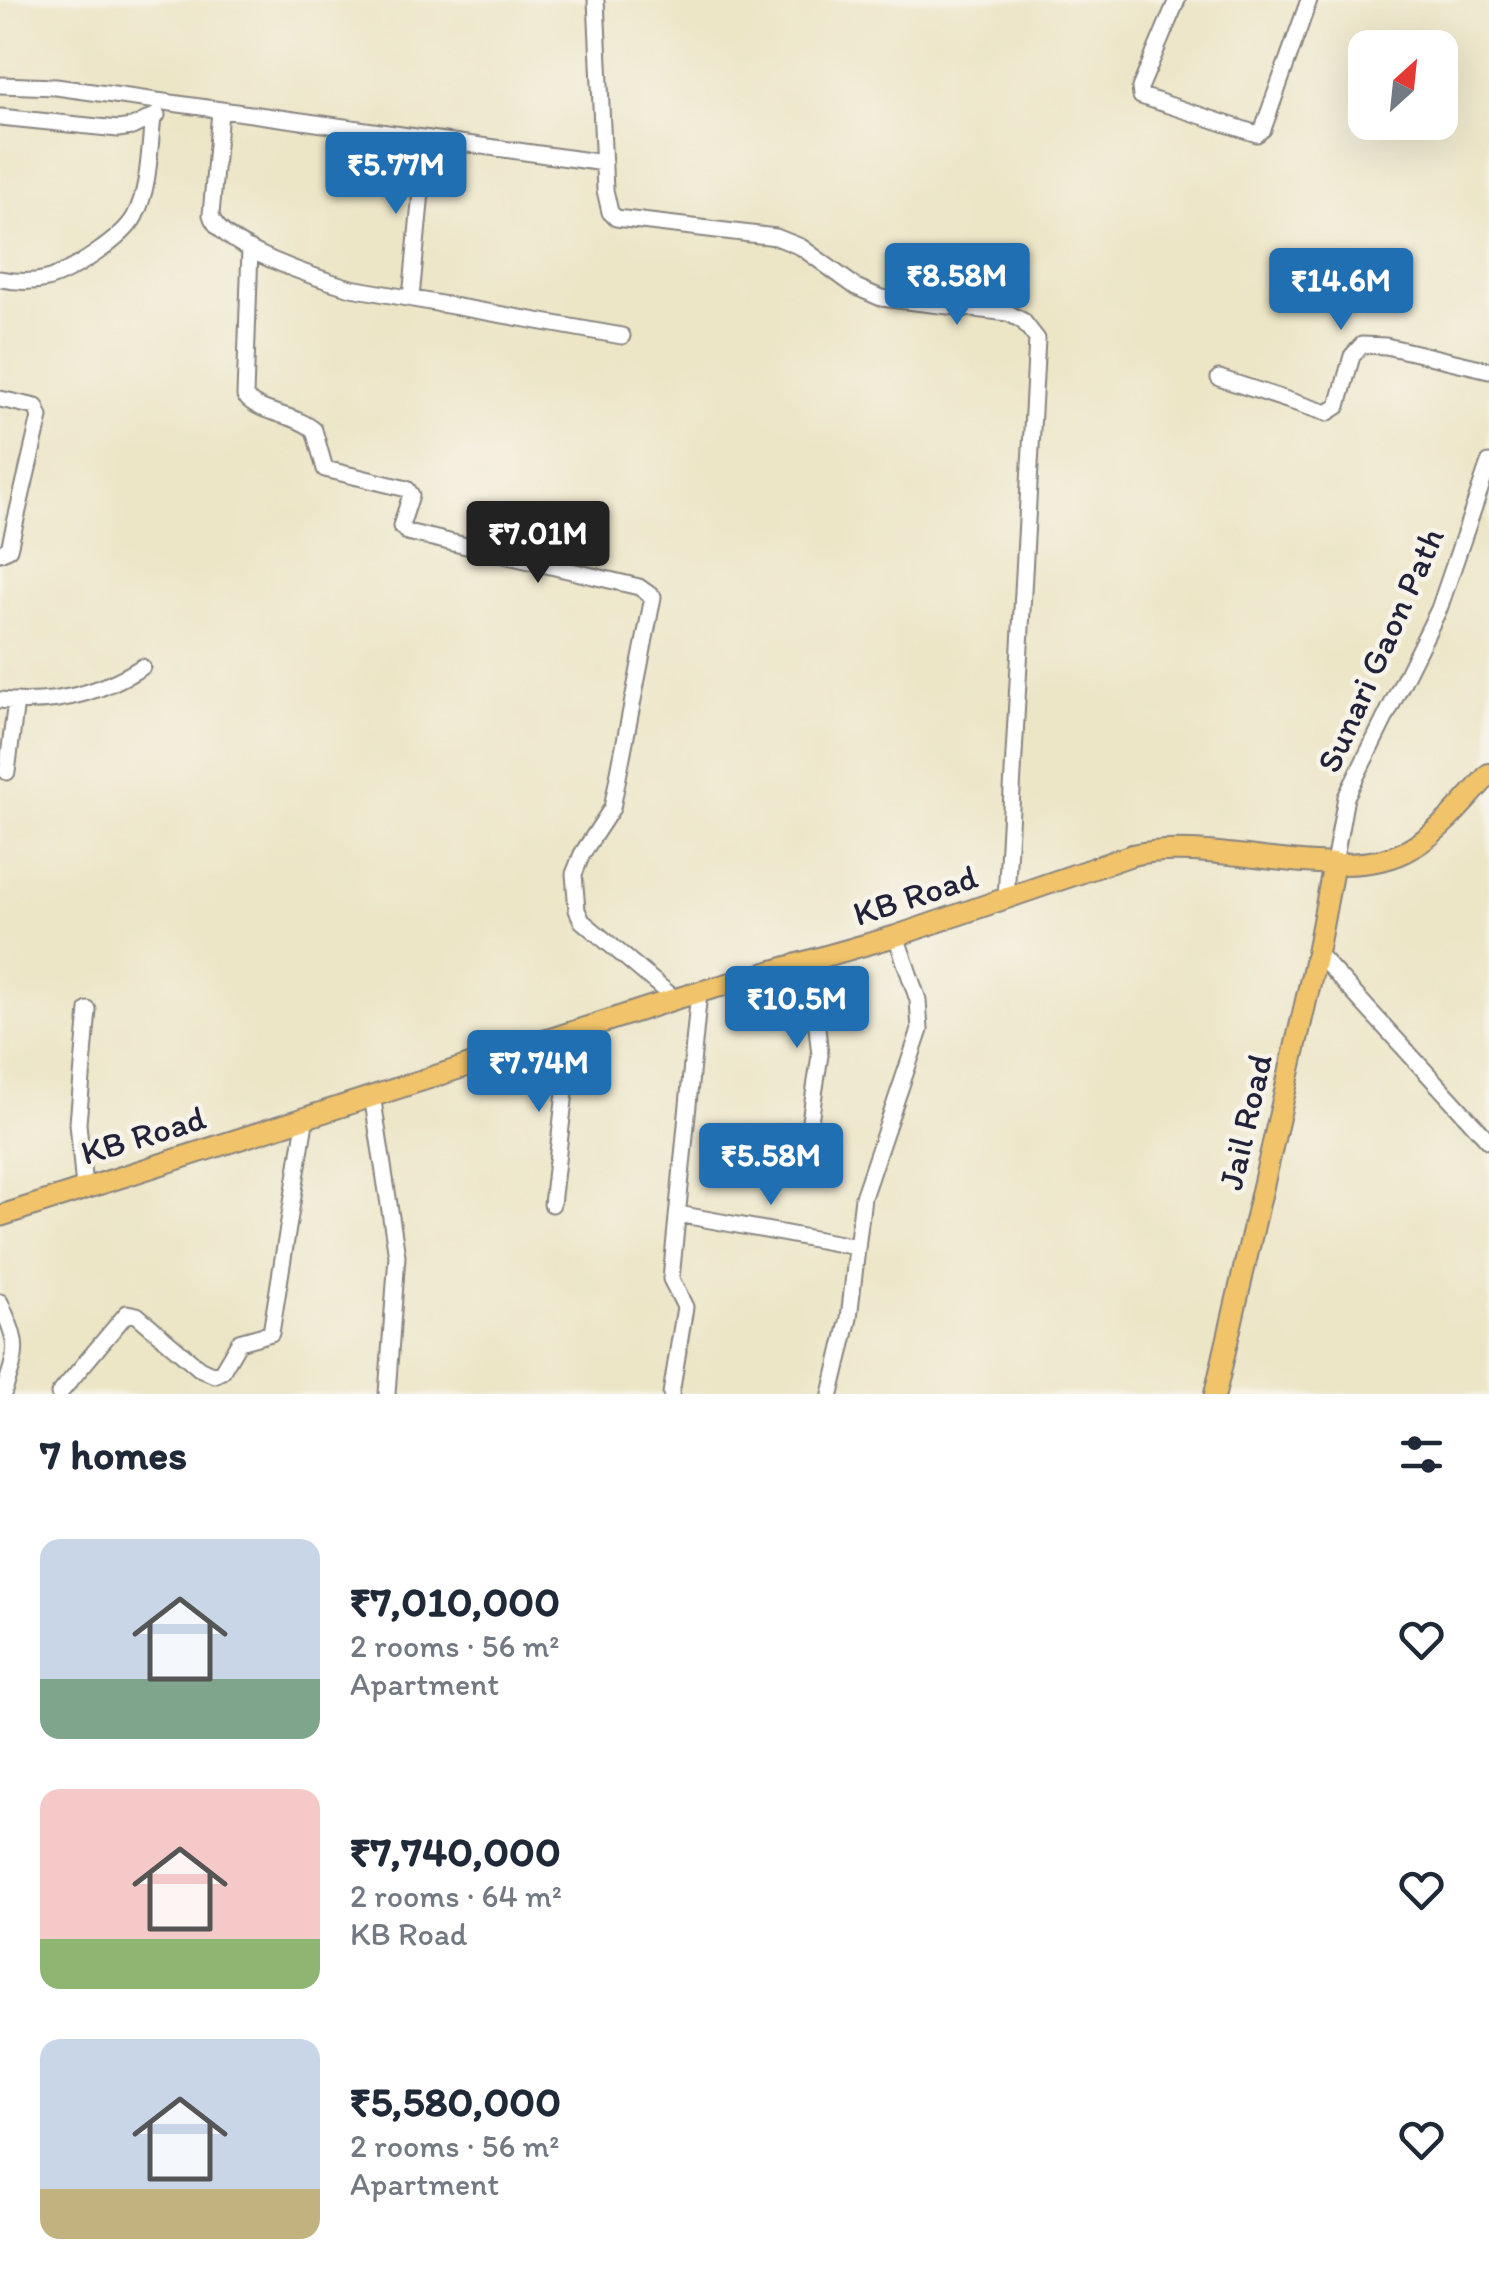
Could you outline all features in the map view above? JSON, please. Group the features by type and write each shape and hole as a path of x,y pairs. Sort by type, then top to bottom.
{"main road":[{"name":"KB Road","path":"0,1216 675,999 896,936 1112,861 1158,849 1334,863 1388,860 1414,847 1489,774"},
{"name":"Jail Road","path":"1215,1394 1317,953 1334,863"}],"street":[{"path":"596,0 604,163 608,203 616,218 776,236 802,246 869,294 1008,313 1032,329 1038,350 1006,899"},
{"path":"1178,0 1140,96 1257,134 1263,129 1309,0"},
{"path":"0,84 56,88 604,163"},
{"path":"0,117 118,129 174,106"},
{"path":"220,111 211,215 217,228 250,249 322,280 622,336"},
{"path":"0,280 36,281 60,273 129,225 144,189 153,117"},
{"path":"411,298 426,139"},
{"path":"250,249 245,396 253,404 314,430 325,468 407,489 411,495 401,526 407,532 639,587 654,598 612,808 577,864 574,886 576,910 592,932 675,999"},
{"path":"1219,378 1327,413 1338,406 1352,356 1362,346 1386,346 1489,370"},
{"path":"0,399 36,407 40,417 9,549 0,552"},
{"name":"Sunari Gaon Path","path":"1334,863 1346,797 1439,609 1489,463"},
{"path":"7,772 8,701 98,691 142,667"},
{"path":"831,1394 849,1318 867,1183 920,1030 918,1000 896,936"},
{"path":"1317,953 1489,1141"},
{"path":"808,1141 820,1055 810,962"},
{"path":"671,1394 685,1307 671,1284 699,992"},
{"path":"84,1188 78,1104 88,1010"},
{"path":"552,1204 572,1032"},
{"path":"372,1095 397,1256 387,1394"},
{"path":"58,1394 127,1313 136,1315 214,1375 222,1371 239,1342 271,1332 306,1116"},
{"path":"678,1214 857,1247"},
{"path":"0,1302 17,1352 3,1394"}]}
